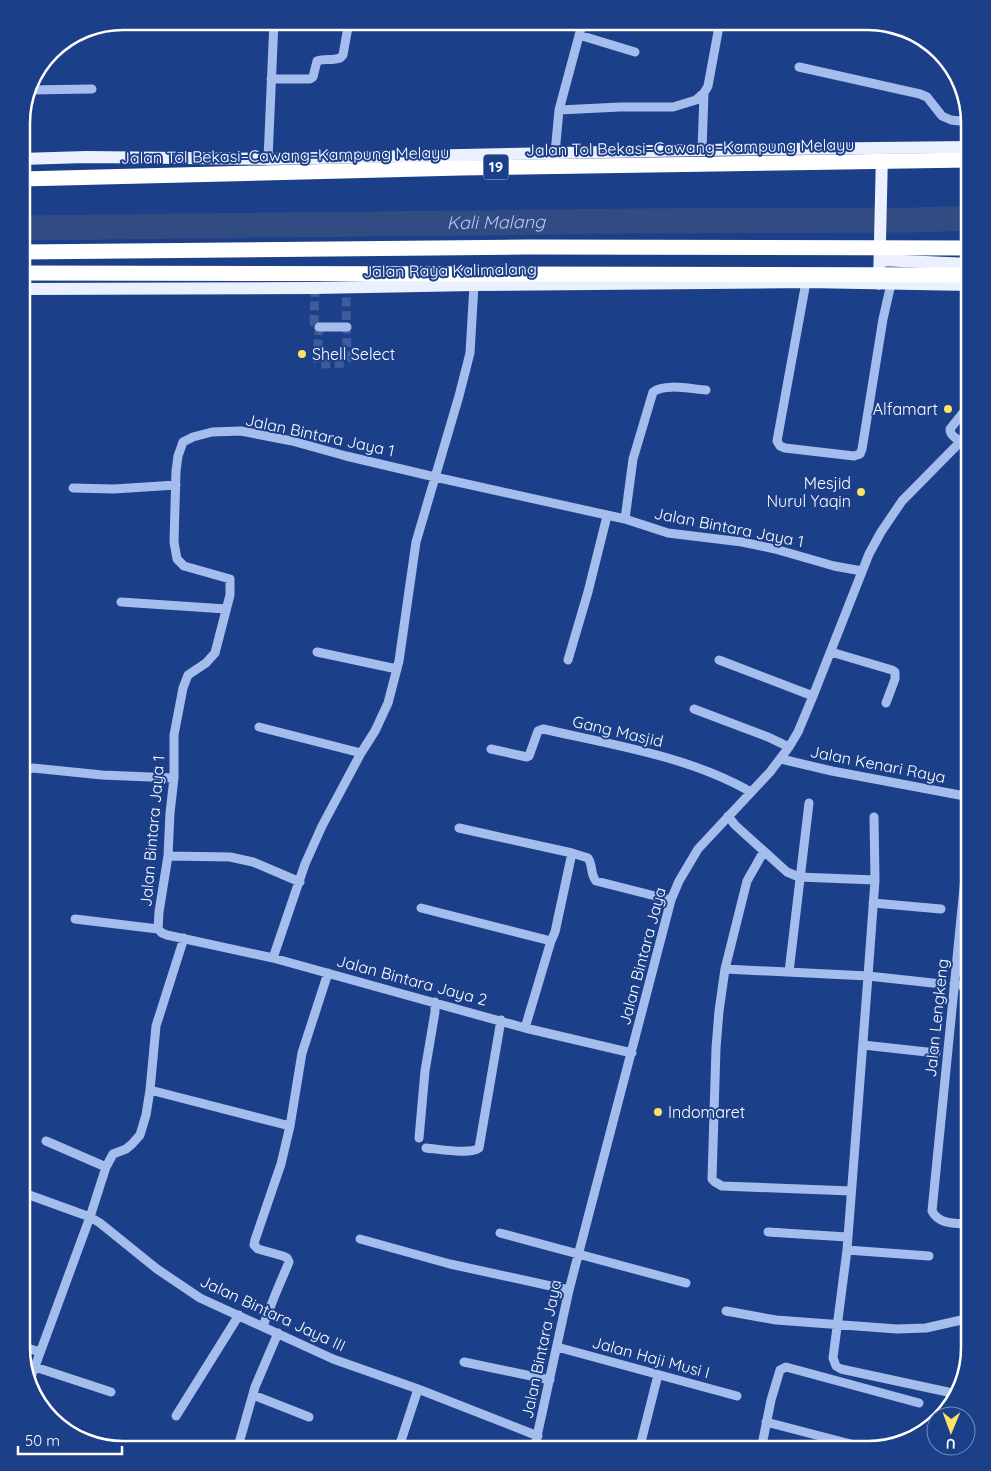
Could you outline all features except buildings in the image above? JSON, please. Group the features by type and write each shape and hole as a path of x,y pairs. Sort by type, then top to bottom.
{"highway":[{"name":"Jalan Tol Bekasi–Cawang–Kampung Melayu","path":"30,179 461,168 961,160"},
{"path":"30,252 528,247 961,248"},
{"path":"30,273 961,275"}],"main road":[{"path":"30,159 86,157 268,159 702,150 961,147"},
{"path":"882,148 880,260 885,284"},
{"path":"880,260 961,264"},
{"name":"Jalan Raya Kalimalang","path":"30,289 315,288 806,282 961,285"}],"street":[{"path":"268,159 274,30"},
{"path":"271,79 310,79 313,77 318,61 340,58 347,30"},
{"path":"555,153 559,110 580,30"},
{"path":"559,110 673,107 696,100 704,93 708,86 718,30"},
{"path":"579,35 635,52"},
{"path":"799,67 920,94 927,97 942,116 961,121"},
{"path":"36,90 92,89"},
{"path":"702,150 704,93"},
{"path":"806,282 777,441 780,446 785,448 854,456 860,454 862,449 883,319 885,284"},
{"path":"272,958 305,864 322,826 361,753 375,732 388,703 397,669 416,542 470,353 474,285"},
{"path":"319,327 347,328"},
{"path":"625,519 633,459 653,392 658,388 668,387 706,390"},
{"path":"960,441 950,433 950,428 961,415"},
{"name":"Jalan Bintara Jaya 1","path":"184,938 167,935 158,929 168,856 174,778 174,735 182,688 188,675 206,663 215,653 231,586 230,579 184,566 177,559 174,542 176,485 178,456 183,442 212,432 242,432 292,441 435,477 625,519 668,533 742,542 775,549 834,566 862,571"},
{"name":"Jalan Bintara Jaya","path":"537,1441 578,1253 671,900 679,881 698,849 781,759 789,747 798,732 862,571 881,532 902,501 960,441"},
{"path":"73,488 114,489 176,485"},
{"path":"568,660 588,592 607,516"},
{"path":"121,602 226,609"},
{"path":"317,652 397,669"},
{"path":"831,652 895,672 895,679 886,703"},
{"path":"719,660 813,696"},
{"path":"694,709 789,747"},
{"path":"259,727 361,753"},
{"name":"Gang Masjid","path":"491,749 527,758 538,731 543,729 672,759 732,781 751,792"},
{"name":"Jalan Kenari Raya","path":"781,759 841,773 961,795"},
{"path":"30,769 174,778"},
{"path":"789,972 809,803"},
{"path":"728,816 735,825 787,872 799,878 874,880"},
{"path":"874,817 873,903 863,1045 850,1191 848,1237 833,1358 836,1366 841,1369 950,1392"},
{"path":"459,828 588,858 592,867 592,875 596,881 671,900"},
{"path":"764,851 747,881 725,968 716,1048 712,1179 722,1186 850,1191"},
{"path":"525,1028 555,932 572,853"},
{"path":"168,856 238,859 253,862 300,882"},
{"path":"873,903 941,909"},
{"path":"421,908 551,942"},
{"name":"Jalan Lengkeng","path":"961,915 932,1211 935,1217 944,1222 961,1223"},
{"path":"75,920 158,929"},
{"path":"33,1372 90,1217 106,1167 113,1154 126,1149 140,1135 146,1116 150,1090 156,1026 184,938"},
{"name":"Jalan Bintara Jaya 2","path":"184,938 272,958 525,1028 632,1053"},
{"path":"725,968 868,976 942,984"},
{"path":"263,1326 289,1262 287,1258 258,1249 254,1245 281,1164 290,1126 302,1053 328,973"},
{"path":"954,984 961,985"},
{"path":"419,1138 435,1002"},
{"path":"426,1148 465,1152 476,1151 479,1148 501,1020"},
{"path":"863,1045 936,1053"},
{"path":"150,1090 290,1126"},
{"path":"46,1141 106,1167"},
{"name":"Jalan Bintara Jaya III","path":"30,1195 90,1217 107,1228 157,1269 200,1298 333,1359 418,1389 538,1436"},
{"path":"768,1232 848,1237"},
{"path":"500,1233 686,1283"},
{"path":"360,1239 450,1264 569,1290"},
{"path":"846,1250 929,1256"},
{"path":"726,1311 776,1320 837,1324 864,1328 926,1328 961,1320"},
{"path":"176,1416 239,1315"},
{"path":"240,1441 253,1395 278,1333"},
{"name":"Jalan Haji Musi I","path":"557,1347 737,1396"},
{"path":"30,1349 40,1352"},
{"path":"464,1362 550,1380"},
{"path":"35,1367 112,1392"},
{"path":"763,1441 780,1370 786,1367 919,1403"},
{"path":"641,1441 658,1375"},
{"path":"401,1441 418,1389"},
{"path":"253,1395 309,1417"},
{"path":"766,1422 839,1441"}],"waterway":[{"name":"Kali Malang","path":"30,228 961,218"}],"tunnel":[{"path":"315,288 314,323 319,327 317,359 319,364 345,363 347,360 346,287"}],"place":[{"name":"Shell Select","path":"302,354"},
{"name":"Alfamart","path":"948,409"},
{"name":"Mesjid Nurul Yaqin","path":"861,492"},
{"name":"Indomaret","path":"658,1112"}]}
